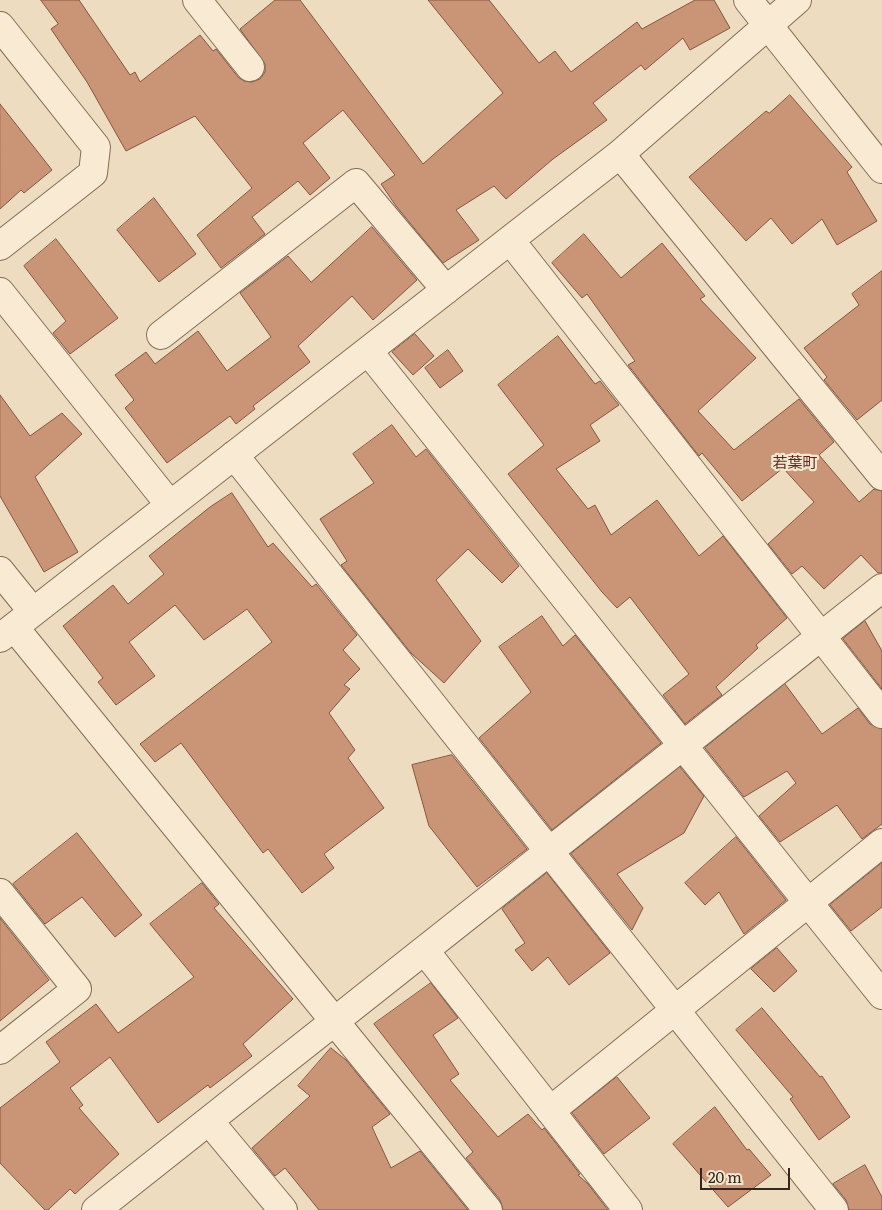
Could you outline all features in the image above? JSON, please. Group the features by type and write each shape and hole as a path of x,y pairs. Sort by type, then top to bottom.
{"street":[{"path":"197,0 250,67"},
{"path":"748,0 882,169"},
{"path":"16,626 620,154 797,0"},
{"path":"0,26 96,147 92,174 0,246"},
{"path":"620,154 882,476"},
{"path":"161,335 356,183 446,290"},
{"path":"510,240 820,638 882,714"},
{"path":"0,292 170,505"},
{"path":"368,351 882,995"},
{"path":"234,455 834,1210"},
{"path":"0,571 16,626 488,1210"},
{"path":"96,1210 882,588"},
{"path":"550,1110 882,843"},
{"path":"0,893 77,989 0,1050"},
{"path":"424,950 628,1210"},
{"path":"209,1121 283,1210"}],"building":[{"path":"41,0 79,0 130,75 135,72 140,82 200,35 213,51 216,49 238,77 244,81 252,82 260,79 265,72 265,64 240,29 275,0 300,0 423,164 503,93 428,0 489,0 539,63 555,51 571,72 637,22 642,29 695,0 714,0 730,28 690,50 683,38 645,70 641,65 593,103 607,120 553,159 506,199 494,186 456,210 479,240 443,263 396,206 381,184 395,175 343,110 303,143 330,178 310,195 298,181 252,217 265,234 221,268 197,235 252,188 195,116 126,151 87,82 51,29 58,24"},
{"path":"790,95 852,167 847,172 877,221 837,245 822,219 792,244 771,218 746,241 689,177 766,111 769,113"},
{"path":"0,104 52,170 24,193 21,190 0,209"},
{"path":"154,198 196,254 159,282 117,230"},
{"path":"372,227 417,280 373,320 352,296 298,346 310,362 253,406 255,409 236,424 230,416 167,463 125,408 134,400 115,375 146,352 155,364 198,331 227,371 271,337 240,293 288,256 311,282"},
{"path":"584,234 621,278 662,243 705,296 700,299 756,358 698,411 734,450 799,399 834,442 819,455 859,502 874,489 882,491 882,573 878,573 861,555 824,589 802,566 792,574 768,544 814,502 783,468 742,501 702,453 699,456 628,365 635,361 587,294 582,298 552,263"},
{"path":"56,239 118,318 70,354 53,333 66,321 24,266"},
{"path":"882,271 882,400 857,420 824,380 827,377 804,348 859,305 852,294"},
{"path":"415,334 434,356 413,375 392,352"},
{"path":"558,336 595,384 600,381 619,405 590,425 600,441 556,469 588,509 595,505 611,535 657,500 699,556 723,536 787,618 756,645 758,648 716,687 722,695 685,724 663,695 689,674 630,597 617,608 602,592 508,474 544,445 498,385"},
{"path":"448,350 463,371 440,388 425,368"},
{"path":"0,395 30,436 62,413 82,434 35,477 78,552 44,572 0,496"},
{"path":"392,425 416,457 426,449 519,566 502,583 468,549 436,580 481,641 444,683 411,653 341,565 347,561 320,519 374,483 353,454"},
{"path":"232,493 268,547 273,543 312,587 316,584 357,635 343,650 360,669 344,685 350,689 329,713 355,750 348,758 384,808 324,854 334,868 302,893 268,849 263,853 181,743 155,762 140,744 272,642 247,609 204,640 175,605 129,642 155,676 116,705 98,682 103,678 63,626 113,585 128,604 164,574 149,556 210,507"},
{"path":"542,616 563,646 575,635 661,743 552,830 479,738 531,692 499,647"},
{"path":"865,621 882,651 882,689 843,639"},
{"path":"785,684 822,734 858,708 870,724 882,729 882,824 862,839 837,805 780,842 759,816 796,783 787,771 744,797 705,748"},
{"path":"452,755 527,849 477,887 429,826 412,765"},
{"path":"680,767 704,796 684,833 617,874 643,908 632,930 571,854"},
{"path":"77,833 142,915 115,937 82,897 45,924 13,884"},
{"path":"736,837 786,900 744,934 719,892 705,905 685,883"},
{"path":"882,863 882,907 851,931 830,905"},
{"path":"547,873 610,953 569,985 548,957 532,971 515,950 525,943 502,909"},
{"path":"202,883 219,904 214,908 293,999 243,1044 252,1056 210,1088 208,1085 158,1123 110,1057 70,1088 83,1105 79,1108 119,1154 75,1194 70,1189 48,1210 45,1210 0,1163 0,1108 60,1062 46,1042 96,1004 118,1033 194,977 150,924"},
{"path":"0,918 49,980 0,1021"},
{"path":"777,948 797,971 774,992 751,969"},
{"path":"431,983 458,1018 433,1035 459,1074 450,1080 498,1137 528,1114 542,1130 544,1128 580,1174 578,1175 588,1184 608,1210 503,1210 500,1200 466,1158 473,1152 374,1024"},
{"path":"762,1008 820,1077 822,1076 850,1117 819,1140 790,1099 793,1097 736,1030"},
{"path":"331,1048 346,1060 390,1114 372,1127 391,1168 420,1151 468,1210 319,1210 285,1168 275,1176 252,1148 310,1096 298,1086"},
{"path":"617,1077 650,1118 604,1154 572,1113"},
{"path":"715,1107 747,1150 749,1149 771,1175 728,1207 673,1144"},
{"path":"865,1165 882,1197 882,1210 849,1210 846,1200 833,1184"}],"district":[{"name":"若葉町","path":"795,464"}]}
